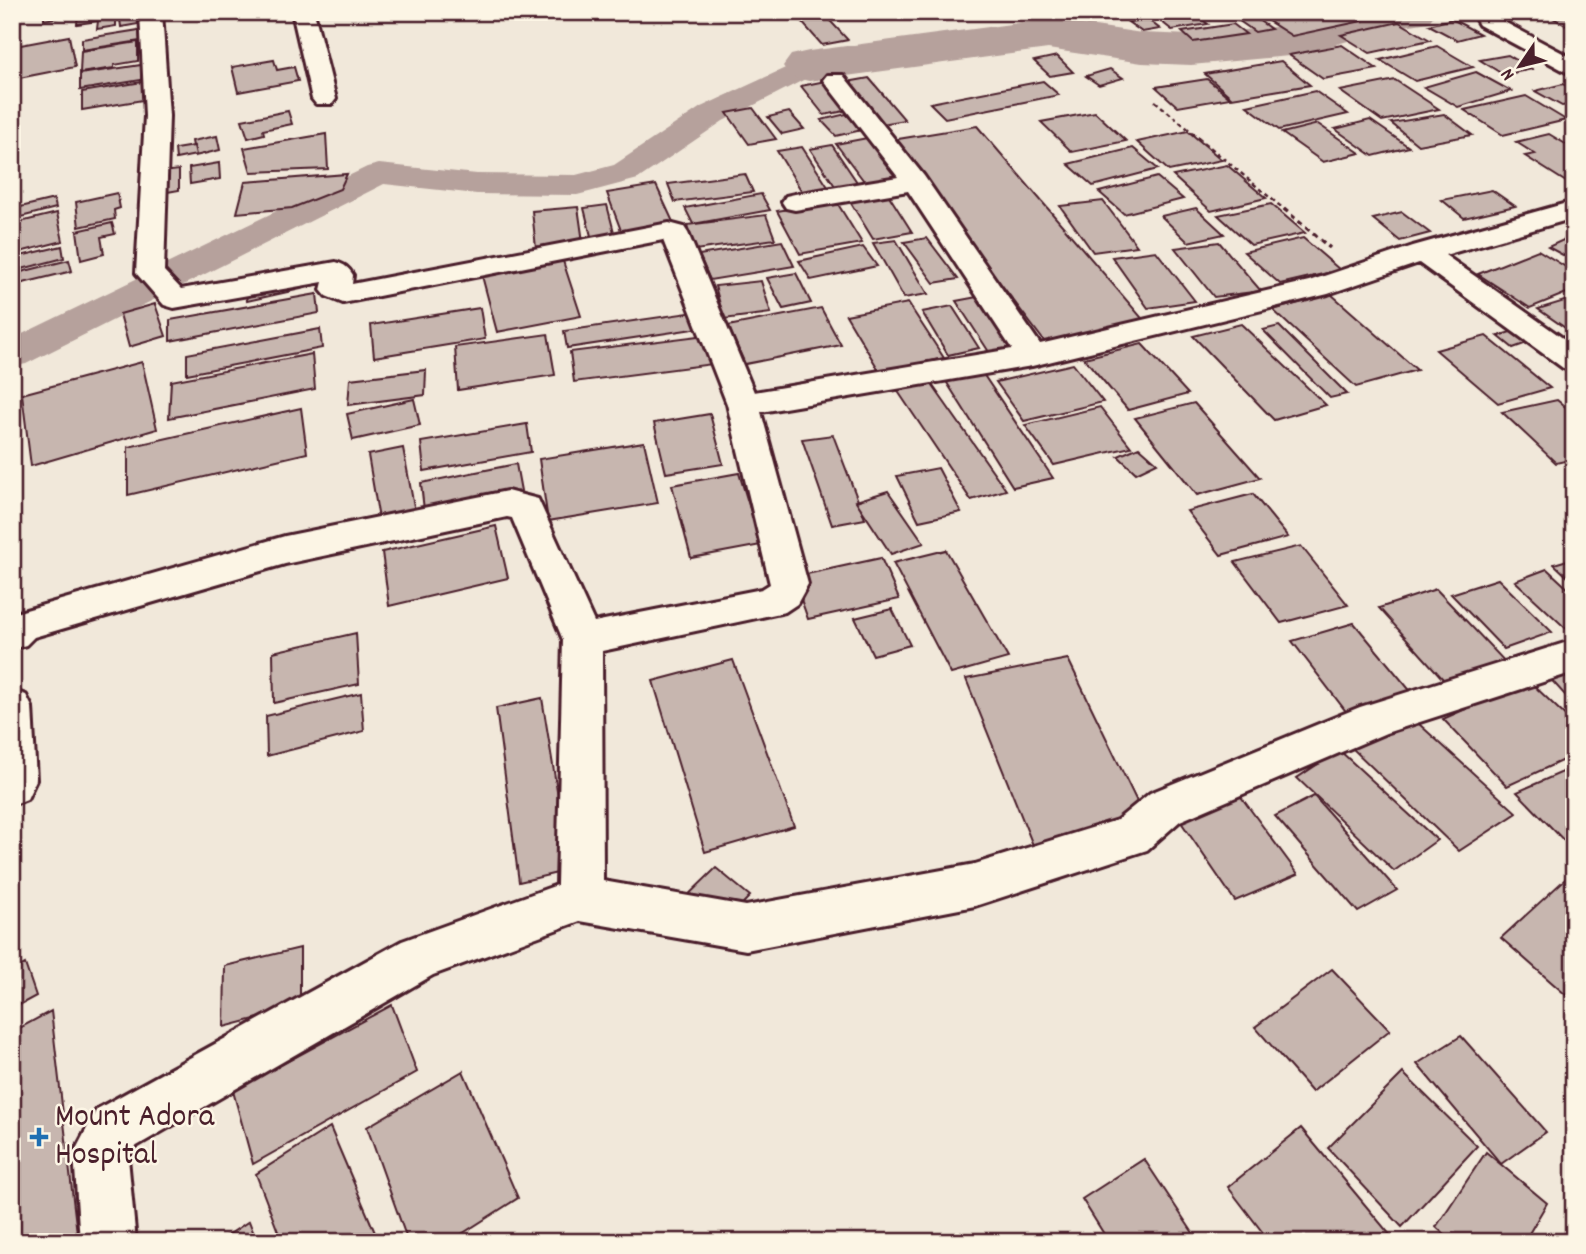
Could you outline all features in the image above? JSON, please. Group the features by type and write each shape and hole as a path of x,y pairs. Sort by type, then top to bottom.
{"street":[{"path":"151,12 157,116 150,273 170,297 179,300 336,271 339,275 337,290 343,294 669,231 674,233 743,404 789,584 783,594 772,602 582,640"},
{"path":"303,12 324,99"},
{"path":"1487,20 1574,69"},
{"path":"835,80 915,182 1032,356"},
{"path":"795,202 915,182"},
{"path":"743,404 1032,356 1235,309 1318,288 1423,252 1574,209"},
{"path":"1423,252 1574,361"},
{"path":"12,634 21,626 285,550 507,504 526,508 582,640 580,899"},
{"path":"108,1242 101,1153 116,1128 419,957 580,899 746,928 975,885 1131,836 1165,807 1375,719 1574,656"},
{"path":"12,707 15,780 12,786"}],"path":[{"path":"1155,101 1361,274"}],"building":[{"path":"44,12 71,12 72,15 44,20"},
{"path":"136,12 136,15 116,19 116,26 97,29 98,21 77,24 78,13"},
{"path":"793,12 822,12 848,40 822,45"},
{"path":"1006,12 1049,12 1013,18"},
{"path":"1149,12 1192,12 1208,24 1172,30"},
{"path":"1254,12 1348,12 1362,21 1292,36"},
{"path":"1486,12 1522,12 1529,16 1503,22"},
{"path":"1251,15 1271,29 1255,32 1235,18"},
{"path":"1572,15 1574,30 1553,18"},
{"path":"137,16 138,24 121,27 120,19"},
{"path":"1147,19 1160,29 1142,32 1128,22"},
{"path":"1452,19 1480,34 1457,40 1429,25"},
{"path":"1399,22 1430,40 1370,53 1341,35"},
{"path":"1233,24 1246,34 1193,42 1182,32"},
{"path":"139,30 140,41 82,50 82,39"},
{"path":"69,36 75,67 19,78 15,46"},
{"path":"138,42 138,61 80,73 81,51"},
{"path":"1342,45 1377,69 1323,79 1289,55"},
{"path":"1437,46 1473,67 1415,81 1380,60"},
{"path":"1508,55 1532,69 1504,75 1480,60"},
{"path":"1057,56 1073,72 1050,76 1034,61"},
{"path":"274,60 277,70 294,67 298,81 238,92 232,67"},
{"path":"1281,61 1310,85 1232,98 1205,74"},
{"path":"141,65 141,80 80,90 80,74"},
{"path":"1110,69 1123,78 1099,85 1086,76"},
{"path":"1476,72 1511,91 1458,107 1424,87"},
{"path":"869,78 905,120 876,125 842,83"},
{"path":"1207,79 1230,98 1178,107 1156,87"},
{"path":"1395,80 1439,109 1382,121 1340,91"},
{"path":"825,81 850,110 824,115 801,86"},
{"path":"1043,81 1059,95 945,118 930,103"},
{"path":"142,82 143,100 82,110 82,92"},
{"path":"1563,84 1574,90 1574,104 1562,106 1535,91"},
{"path":"1315,91 1348,114 1279,130 1247,106"},
{"path":"1526,96 1566,120 1503,135 1464,110"},
{"path":"753,108 776,139 749,144 727,113"},
{"path":"288,111 292,124 263,130 264,134 248,138 242,120"},
{"path":"789,112 804,129 782,134 768,117"},
{"path":"1095,112 1126,141 1072,152 1041,122"},
{"path":"846,114 862,130 836,136 821,120"},
{"path":"1444,114 1472,135 1418,145 1391,123"},
{"path":"1370,120 1409,147 1373,156 1335,129"},
{"path":"1318,124 1360,153 1323,162 1282,133"},
{"path":"977,126 1147,324 1047,345 892,140"},
{"path":"1188,131 1222,160 1169,171 1137,142"},
{"path":"326,134 328,169 251,172 244,148"},
{"path":"1549,134 1574,149 1574,187 1525,156 1535,154 1516,142"},
{"path":"217,136 220,150 195,156 192,141"},
{"path":"867,138 899,179 867,185 836,144"},
{"path":"832,145 859,185 837,189 810,149"},
{"path":"194,146 196,155 176,159 175,149"},
{"path":"802,147 830,190 804,195 777,151"},
{"path":"1133,148 1158,169 1093,186 1068,164"},
{"path":"219,163 220,179 190,184 189,168"},
{"path":"1227,165 1266,198 1211,211 1173,176"},
{"path":"179,170 179,190 162,193 162,172"},
{"path":"347,174 340,189 292,208 237,213 245,182"},
{"path":"745,174 753,192 675,202 668,184"},
{"path":"1157,177 1183,199 1124,214 1099,192"},
{"path":"656,185 674,224 622,233 607,193"},
{"path":"1492,190 1515,206 1464,218 1442,200"},
{"path":"117,193 120,208 114,210 115,219 79,227 76,202"},
{"path":"761,194 770,210 693,224 685,208"},
{"path":"888,194 912,232 873,239 849,200"},
{"path":"54,199 56,208 13,219 12,209"},
{"path":"836,201 862,243 800,254 777,211"},
{"path":"1103,201 1137,246 1093,252 1060,206"},
{"path":"1271,204 1305,233 1251,245 1218,215"},
{"path":"607,205 615,236 592,240 584,208"},
{"path":"578,207 583,242 536,248 532,211"},
{"path":"1196,208 1224,234 1188,242 1161,216"},
{"path":"1402,212 1430,233 1400,241 1373,219"},
{"path":"57,213 63,241 12,254 12,224"},
{"path":"766,215 775,239 695,250 687,225"},
{"path":"112,223 115,234 101,237 104,254 81,260 77,231"},
{"path":"1574,235 1574,261 1548,247"},
{"path":"927,238 958,279 934,283 904,242"},
{"path":"1303,238 1340,270 1280,284 1244,252"},
{"path":"896,240 928,294 904,298 873,243"},
{"path":"782,241 794,266 710,280 699,255"},
{"path":"1219,242 1261,291 1214,297 1175,248"},
{"path":"62,246 64,258 14,271 12,258"},
{"path":"863,247 877,266 811,280 799,261"},
{"path":"1538,250 1574,272 1574,290 1530,308 1478,274"},
{"path":"1156,251 1195,301 1148,308 1112,257"},
{"path":"562,258 581,316 497,332 481,272"},
{"path":"69,260 72,271 19,284 17,273"},
{"path":"796,273 811,303 783,309 767,278"},
{"path":"308,277 310,287 247,301 245,290"},
{"path":"761,281 771,313 724,319 715,286"},
{"path":"317,294 319,313 170,341 170,320"},
{"path":"1331,294 1417,370 1356,387 1273,310"},
{"path":"982,296 1019,349 991,355 956,301"},
{"path":"1574,298 1574,334 1538,309"},
{"path":"908,303 944,358 880,372 846,315"},
{"path":"155,304 166,336 129,347 120,314"},
{"path":"952,306 979,348 948,355 922,312"},
{"path":"480,308 485,339 374,357 371,325"},
{"path":"821,308 841,345 745,364 728,326"},
{"path":"695,312 700,328 567,348 564,331"},
{"path":"1241,324 1326,405 1274,420 1193,336"},
{"path":"1279,326 1347,394 1330,398 1263,330"},
{"path":"1523,328 1538,339 1513,348 1498,336"},
{"path":"320,329 322,348 187,374 187,354"},
{"path":"548,334 555,375 458,390 455,347"},
{"path":"706,335 713,364 574,382 570,352"},
{"path":"1486,336 1550,388 1498,403 1436,350"},
{"path":"1142,344 1188,394 1128,410 1084,358"},
{"path":"312,354 315,389 169,418 171,381"},
{"path":"142,362 157,429 31,466 22,394"},
{"path":"1073,364 1103,402 1024,421 996,382"},
{"path":"979,368 1053,478 1013,487 942,375"},
{"path":"426,370 425,395 348,405 350,379"},
{"path":"928,379 1006,490 971,500 895,387"},
{"path":"414,399 420,425 353,440 347,414"},
{"path":"1557,400 1574,414 1574,459 1556,463 1502,412"},
{"path":"1194,403 1260,478 1197,495 1135,418"},
{"path":"1100,407 1131,447 1054,465 1025,425"},
{"path":"301,408 307,453 128,495 128,447"},
{"path":"710,414 723,464 666,473 654,423"},
{"path":"527,424 531,452 424,471 421,442"},
{"path":"833,435 865,519 832,525 802,439"},
{"path":"644,442 658,503 548,521 539,459"},
{"path":"1139,447 1157,463 1136,473 1118,456"},
{"path":"403,448 416,517 380,525 368,455"},
{"path":"516,464 521,491 424,510 421,483"},
{"path":"938,468 961,512 919,521 897,476"},
{"path":"739,473 761,545 691,558 672,485"},
{"path":"888,491 924,543 891,554 856,501"},
{"path":"1253,494 1288,537 1221,555 1187,511"},
{"path":"496,526 508,578 389,606 382,552"},
{"path":"1301,546 1348,605 1281,623 1235,562"},
{"path":"946,550 1008,658 951,674 893,563"},
{"path":"881,558 899,599 808,619 793,577"},
{"path":"1574,558 1574,583 1554,564"},
{"path":"1547,569 1574,594 1574,636 1515,581"},
{"path":"1498,579 1552,632 1504,649 1451,594"},
{"path":"1436,589 1511,668 1452,689 1379,608"},
{"path":"892,609 910,645 873,655 855,618"},
{"path":"1354,623 1413,694 1348,714 1292,641"},
{"path":"356,633 359,684 274,703 273,652"},
{"path":"1068,659 1156,841 1041,865 966,679"},
{"path":"733,660 794,826 705,852 653,681"},
{"path":"1574,664 1574,705 1545,673"},
{"path":"1529,681 1574,724 1574,755 1507,786 1443,719"},
{"path":"361,693 364,731 267,756 266,716"},
{"path":"542,698 570,870 519,882 496,708"},
{"path":"1408,714 1517,813 1459,851 1351,747"},
{"path":"1339,750 1437,840 1394,871 1297,778"},
{"path":"1574,767 1574,851 1517,792"},
{"path":"1233,786 1298,874 1235,901 1172,809"},
{"path":"1314,796 1397,890 1358,912 1275,816"},
{"path":"716,868 750,896 715,932 681,902"},
{"path":"1574,871 1574,1002 1501,938"},
{"path":"300,948 300,1007 224,1027 225,966"},
{"path":"25,964 36,996 12,1009 12,971"},
{"path":"1332,969 1390,1030 1312,1092 1255,1027"},
{"path":"392,1005 417,1072 253,1164 233,1091"},
{"name":"Mount Adora Hospital","path":"51,1011 78,1242 12,1242 12,1032"},
{"path":"1461,1036 1546,1132 1501,1164 1417,1064"},
{"path":"463,1071 518,1198 449,1242 408,1242 367,1127"},
{"path":"1403,1073 1477,1146 1402,1227 1328,1148"},
{"path":"330,1127 376,1235 367,1242 282,1242 256,1174"},
{"path":"1301,1128 1396,1242 1270,1242 1228,1187"},
{"path":"1486,1152 1547,1203 1524,1242 1453,1242 1436,1227"},
{"path":"1144,1159 1199,1242 1109,1242 1082,1199"},
{"path":"249,1221 257,1242 218,1242"}],"waterway":[{"path":"809,66 1048,34 1142,48 1191,50 1300,40 1388,14 1412,12"},
{"path":"12,355 379,174 477,184 577,185 626,172 712,114 809,66"}],"place":[{"name":"Mount Adora Hospital","path":"39,1137"}]}
